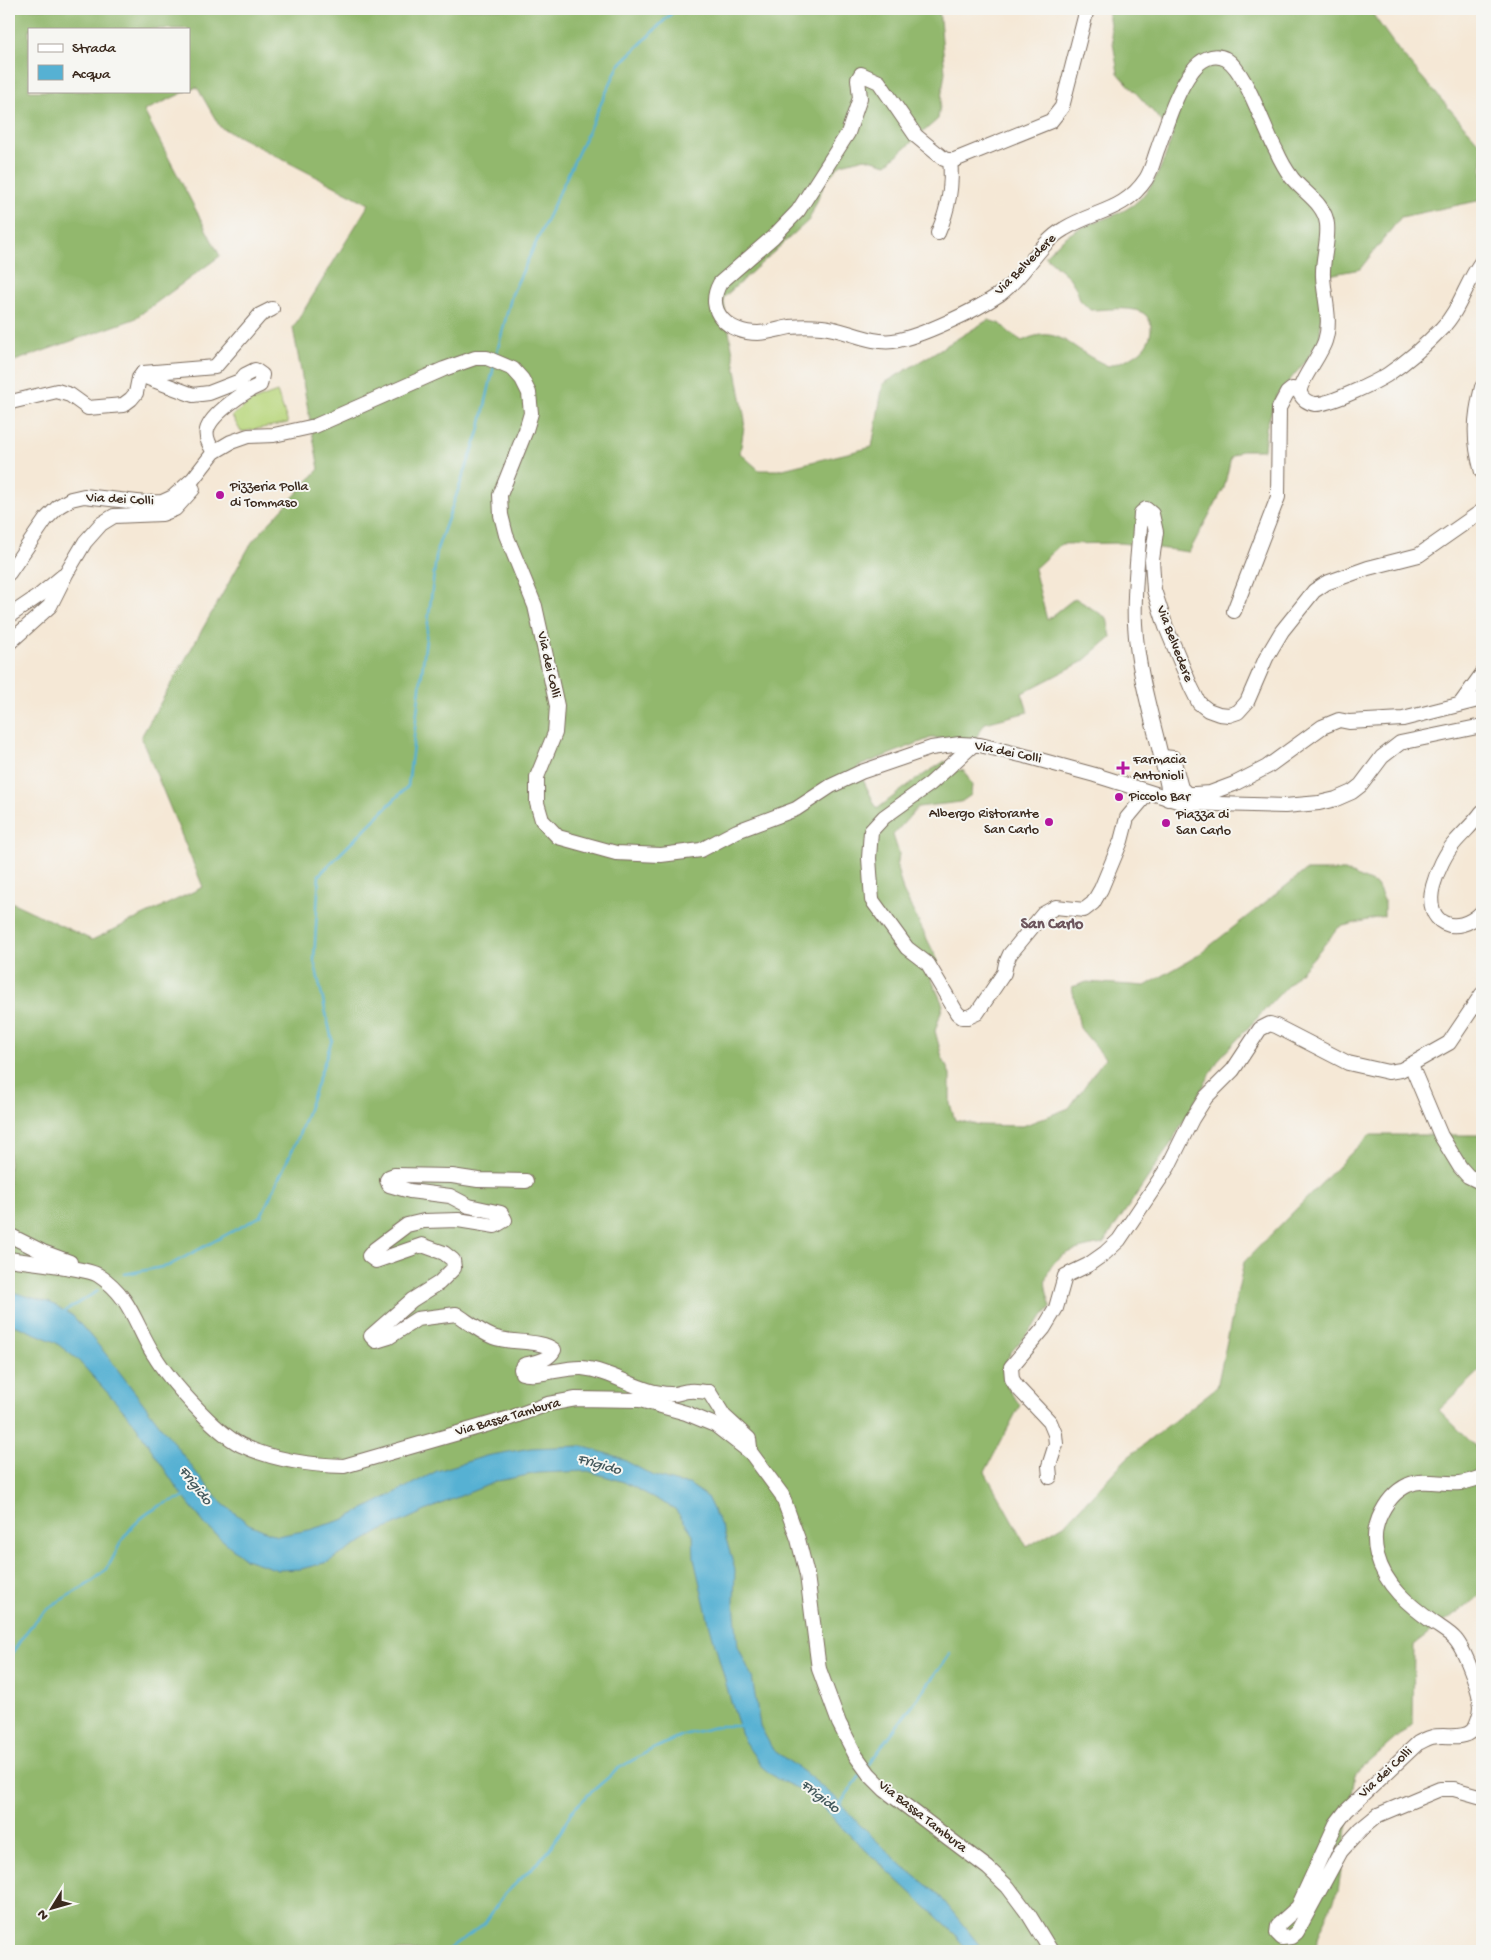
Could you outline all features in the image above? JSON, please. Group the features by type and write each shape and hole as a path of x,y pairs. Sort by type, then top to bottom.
{"street":[{"path":"938,234 946,214 952,177 950,160 1023,133 1051,121 1057,115 1062,107 1087,9"},
{"name":"Via Belvedere","path":"950,160 944,159 916,136 879,82 861,74 858,79 860,98 848,133 839,150 798,211 773,237 720,283 715,293 714,302 717,314 740,331 759,333 794,326 825,327 889,341 906,338 957,318 1002,293 1047,243 1063,229 1124,203 1137,191 1149,174 1172,108 1192,70 1206,58 1218,56 1234,66 1288,172 1326,216 1328,227 1323,274 1329,326 1319,356 1301,382 1300,390"},
{"path":"1234,611 1278,497 1279,408 1286,393 1292,389 1300,390 1301,396 1306,401 1318,404 1360,389 1385,376 1450,319 1472,275 1482,261"},
{"path":"11,402 57,391 70,395 88,408 122,404 131,399 136,393 139,378 143,373 215,367 260,315 272,309"},
{"name":"Via dei Colli","path":"9,573 46,520 59,506 71,499 84,496 146,503 162,502 174,497 193,479 218,450 231,442 248,436 274,435 314,426 444,369 475,358 487,358 514,369 522,379 528,393 530,413 526,430 500,495 501,515 506,535 535,606 557,706 555,733 536,777 537,803 542,820 558,837 616,853 661,856 701,850 737,831 796,808 831,786 861,772 931,748 974,744 1095,775 1168,799 1203,804 1285,806 1319,803 1352,792 1361,785 1382,757 1400,743 1482,726"},
{"path":"9,643 50,606 85,542 109,518 125,515 162,514 175,510 186,498 218,450 208,443 206,431 209,425 220,411 260,384 262,375 255,370 245,375 240,381 208,393 193,395 148,378 143,373"},
{"path":"1482,387 1475,412 1474,436 1482,472"},
{"name":"Via Belvedere","path":"1168,799 1169,793 1163,757 1142,678 1135,624 1141,513 1146,509 1152,514 1156,532 1152,560 1154,590 1166,627 1190,687 1199,703 1208,710 1229,715 1238,712 1247,702 1266,658 1282,631 1314,591 1326,583 1368,568 1419,554 1482,512"},
{"path":"9,616 66,574"},
{"path":"1461,703 1482,674"},
{"path":"1163,757 1173,758 1181,788 1184,792 1195,794 1210,793 1234,784 1267,767 1322,727 1338,720 1349,722 1403,719 1482,699"},
{"path":"974,744 930,784 884,818 871,831 868,858 872,900 907,948 928,964 957,1013 962,1017 977,1013 1004,973 1010,954 1043,914 1056,906 1084,910 1093,903 1101,889 1121,841 1127,818 1148,793"},
{"path":"1482,812 1455,842 1446,856 1433,885 1431,899 1433,912 1440,922 1450,926 1464,924 1482,912"},
{"path":"1050,1477 1049,1466 1056,1444 1055,1434 1050,1422 1017,1387 1012,1379 1011,1368 1044,1328 1056,1308 1065,1276 1088,1265 1119,1240 1168,1167 1192,1119 1206,1097 1233,1070 1260,1029 1270,1024 1276,1026 1348,1063 1388,1072 1401,1070 1449,1042 1482,994"},
{"path":"1411,1065 1441,1136 1460,1167 1468,1176 1482,1183"},
{"path":"526,1181 478,1180 452,1176 394,1175 389,1177 387,1180 389,1185 450,1196 469,1206 501,1213 505,1220 495,1226 458,1220 424,1221 407,1225 375,1249 369,1256 376,1261 422,1244 438,1250 453,1260 454,1268 439,1283 412,1300 371,1336 376,1341 389,1337 417,1319 456,1314 491,1337 512,1342 548,1346 554,1350 551,1355 542,1360 524,1365 521,1369 522,1373 530,1376 544,1372 580,1368 600,1370 640,1387 671,1394 690,1391 709,1392 724,1416 749,1439 751,1453"},
{"path":"9,1235 43,1252 97,1274"},
{"path":"9,1259 97,1274"},
{"name":"Via Bassa Tambura","path":"97,1274 120,1294 130,1308 154,1355 177,1386 214,1424 240,1444 284,1460 318,1466 344,1466 510,1418 548,1404 576,1399 640,1400 686,1413 715,1425 751,1453 782,1495 798,1539 807,1576 819,1669 838,1723 856,1756 869,1774 885,1790 988,1868 1008,1887 1029,1915 1051,1951"},
{"name":"Via dei Colli","path":"1482,1477 1461,1483 1418,1482 1408,1485 1398,1491 1384,1504 1377,1522 1375,1534 1375,1548 1380,1568 1391,1586 1408,1603 1455,1638 1461,1647 1472,1672 1481,1706 1477,1722 1473,1730 1466,1735 1432,1737 1418,1743 1346,1811 1336,1824 1298,1907 1278,1925 1277,1933 1282,1938 1291,1937 1297,1932 1341,1851 1361,1828 1378,1815 1440,1789 1454,1789 1482,1797"}],"green space":[{"path":"9,9 939,9 945,72 938,119 887,164 865,158 841,164 826,180 809,220 723,298 745,420 740,453 759,470 779,470 872,447 883,384 988,320 1001,324 1022,341 1040,335 1054,336 1108,366 1131,357 1148,342 1151,327 1145,314 1130,309 1090,310 1080,300 1076,288 1069,277 1045,256 1071,233 1117,214 1140,199 1156,177 1173,134 1118,73 1108,12 1103,9 1369,9 1399,51 1482,146 1482,200 1401,217 1360,269 1329,275 1321,317 1320,337 1306,361 1277,395 1266,428 1264,450 1242,450 1231,457 1224,488 1189,552 1121,543 1061,544 1034,569 1047,620 1075,598 1107,618 1111,637 1082,662 1022,693 1028,712 985,723 975,739 931,738 857,767 877,809 911,783 945,761 954,769 964,771 972,785 971,795 961,802 918,807 893,835 899,854 897,868 903,891 938,961 931,978 943,1005 935,1031 942,1057 950,1074 950,1104 955,1120 980,1125 1023,1126 1069,1108 1105,1058 1080,1028 1072,987 1087,982 1145,986 1197,956 1305,871 1345,871 1377,885 1384,900 1384,916 1339,927 1314,957 1219,1059 1170,1145 1103,1244 1085,1247 1068,1253 1054,1263 1049,1270 1046,1286 1051,1307 1012,1351 1003,1367 1007,1387 1020,1405 985,1472 1027,1547 1064,1525 1127,1458 1217,1387 1244,1262 1369,1135 1479,1135 1482,1137 1482,1369 1439,1410 1475,1446 1482,1445 1482,1594 1414,1645 1413,1723 1355,1774 1338,1891 1312,1951 9,1951 9,901 92,940 203,887 141,737 252,542 319,469 293,328 369,204 220,127 197,87 190,90 190,28 28,28 28,92 185,92 144,111 220,256 134,319 9,363"},
{"path":"277,392 288,423 241,432 232,416 250,402"}],"water":[{"name":"Frigido","path":"9,1291 51,1303 73,1316 105,1353 198,1475 223,1504 249,1524 277,1536 309,1530 345,1519 437,1471 486,1456 531,1448 581,1446 618,1457 654,1476 689,1484 707,1497 724,1532 735,1570 734,1603 738,1646 752,1677 760,1726 773,1750 835,1797 859,1824 904,1867 939,1895 984,1951 967,1951 955,1934 840,1826 821,1805 801,1790 777,1779 762,1767 744,1741 731,1702 709,1623 694,1559 693,1534 675,1509 624,1482 588,1471 538,1473 498,1481 443,1503 381,1531 328,1562 301,1569 278,1570 245,1559 207,1527 179,1491 132,1420 78,1360 55,1342 17,1326 9,1325"}],"waterway":[{"path":"496,356 512,294 619,65 676,9"},
{"path":"125,1274 168,1266 261,1216 298,1138 332,1040 314,960 319,875 408,786 437,549 479,432 494,366"},
{"path":"63,1312 98,1291"},
{"name":"Frigido","path":"9,1659 25,1633 38,1618 52,1606 91,1582 103,1572 126,1535 140,1519 157,1507 187,1497"},
{"path":"869,1764 950,1654"},
{"path":"447,1951 485,1923 503,1896 547,1853 571,1812 619,1768 683,1735 720,1726 742,1726"},
{"name":"Frigido","path":"839,1805 860,1776"}],"place":[{"name":"Pizzeria Polla di Tommaso","path":"220,495"},
{"name":"Farmacia Antonioli","path":"1123,768"},
{"name":"Piccolo Bar","path":"1119,797"},
{"name":"Albergo Ristorante San Carlo","path":"1049,822"},
{"name":"Piazza di San Carlo","path":"1166,823"}],"district":[{"name":"San Carlo","path":"1052,925"}]}
